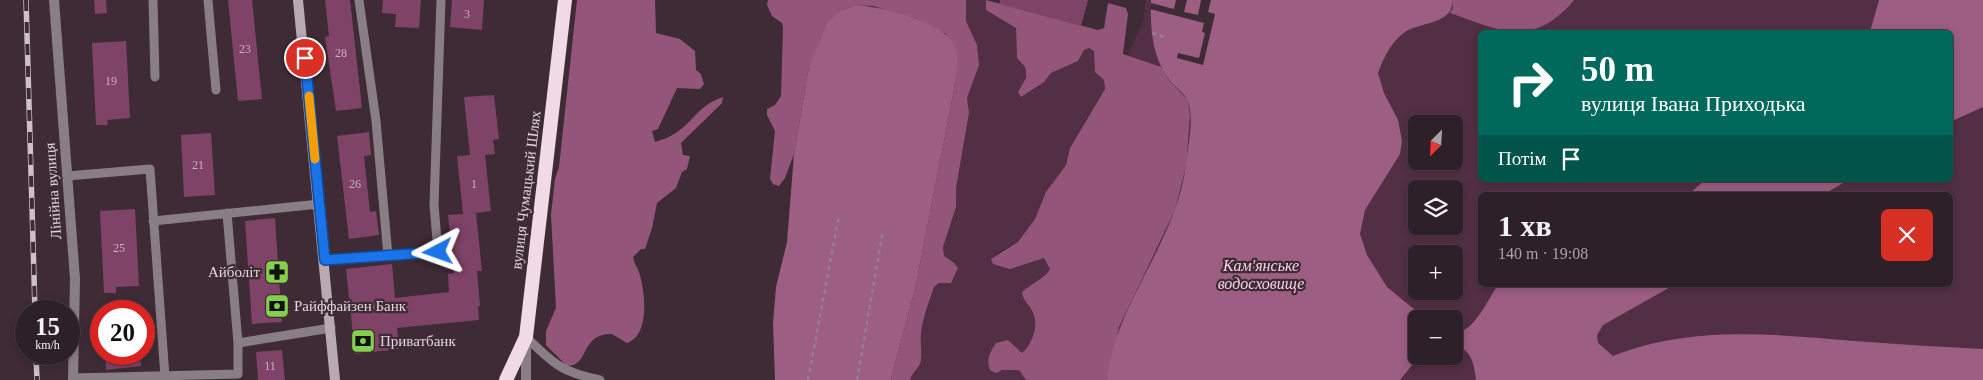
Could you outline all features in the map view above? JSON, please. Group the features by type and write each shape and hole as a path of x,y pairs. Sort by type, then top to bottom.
{"highway":[{"name":"вулиця Чумацький Шлях","path":"506,380 526,337 565,0"}],"main road":[{"path":"298,0 325,260 335,380"}],"street":[{"name":"Лінійна вулиця","path":"54,0 75,279 73,379"},
{"path":"526,337 526,380"}],"lane":[{"path":"153,0 156,77"},
{"path":"208,0 216,90"},
{"path":"360,0 376,121 388,256"},
{"path":"325,260 438,252 434,205 441,0"},
{"path":"67,176 150,169 165,377"},
{"path":"153,221 319,204"},
{"path":"73,379 238,374 238,343 226,214"},
{"path":"238,343 331,328"},
{"path":"526,337 554,365 576,375 600,380"}],"path":[{"path":"1152,33 1164,37"},
{"path":"808,380 838,216"},
{"path":"857,380 883,230"}],"shaded area":[{"path":"577,0 655,0 656,33 680,39 695,51 696,70 701,74 704,84 700,89 677,88 658,129 652,131 655,142 676,133 704,107 723,97 722,103 681,143 683,155 690,156 687,169 682,172 676,188 657,203 645,249 641,249 633,257 640,275 644,303 643,323 639,332 634,339 627,343 612,334 602,335 590,344 579,361 574,365 567,366 546,345 546,331 556,308 551,215 555,179 559,167"},
{"path":"768,0 966,0 966,21 977,45 979,65 967,98 969,113 956,188 956,207 943,247 944,256 958,268 951,283 939,283 934,287 922,327 920,363 910,380 891,380 916,285 954,90 957,57 946,34 917,19 873,6 855,5 842,10 809,66 794,154 785,178 779,186 773,184 770,179 775,131 767,115 767,109 775,105 781,96 783,28 782,23 772,16 767,5"},
{"path":"966,0 986,0 986,10 1016,28 1017,58 1025,67 1026,72 1026,78 1018,92 1032,91 1051,73 1078,61 1084,50 1089,47 1094,51 1095,72 1104,80 1105,89 1070,148 1066,165 1046,192 1035,219 1027,232 1018,242 995,254 1010,269 1112,89 1144,20 1145,0 1983,0 1983,380 910,380 912,373 920,364 921,331 934,287 956,275 957,268 954,263 944,256 943,247 956,207 956,188 969,113 967,98 979,65 977,45 966,21"},
{"path":"986,0 1098,30 1104,28 1108,3 1126,8 1128,14 1123,54 1161,67 1168,79 1188,100 1190,115 1186,166 1175,210 1119,327 1107,380 1026,380 1019,370 1002,370 997,373 991,371 988,364 989,357 996,343 1008,340 1022,353 1029,345 1034,334 1035,318 1022,292 1045,276 1050,269 1044,258 1010,269 993,264 991,259 1018,242 1035,219 1046,192 1066,165 1070,148 1105,89 1104,80 1095,72 1094,51 1089,48 1084,50 1078,61 1051,73 1044,82 1021,97 1018,92 1026,78 1026,72 1025,67 1017,58 1016,28 986,10"},
{"path":"1452,0 1574,0 1560,15 1541,27 1531,30 1503,30 1490,27 1450,13 1453,8"}],"water":[{"name":"Кам'янське водосховище","path":"1151,0 1452,0 1448,14 1435,21 1411,29 1400,36 1388,50 1378,73 1384,93 1398,120 1402,141 1400,154 1365,210 1360,234 1367,255 1387,287 1415,310 1408,310 1408,365 1412,365 1400,380 1107,380 1112,351 1122,324 1160,245 1181,192 1189,139 1191,122 1187,99 1167,77 1162,68 1155,50 1151,20"},
{"path":"1879,0 1983,0 1983,107 1953,121 1953,30 1871,30"},
{"path":"855,5 879,8 924,22 937,28 947,36 956,49 957,61 954,90 916,285 891,380 775,380 773,323 776,287 787,242 794,154 809,66 829,20 842,10"},
{"path":"1703,182 1845,182 1828,192 1691,192"},
{"path":"1497,287 1670,287 1603,325 1597,335 1598,343 1613,356 1642,346 1672,340 1732,334 1762,334 1983,349 1983,380 1476,380 1471,358 1463,349 1463,331 1474,322"}],"pier":[{"path":"1176,0 1187,0 1184,12 1198,15 1201,0 1211,0 1208,12 1215,14 1203,65 1177,58 1178,53 1199,58 1205,33 1202,32 1204,23 1150,9 1151,3 1174,9"}],"building":[{"path":"94,0 106,0 107,13 95,14"},
{"path":"228,0 252,0 262,99 238,101"},
{"path":"325,0 350,0 362,108 336,111 325,37 329,36"},
{"path":"383,0 421,0 419,28 395,27 396,14 382,13"},
{"path":"452,0 484,0 482,30 450,27"},
{"path":"1000,0 1088,0 1081,26 999,4"},
{"path":"126,41 130,118 107,120 108,125 96,125 92,43"},
{"path":"494,95 499,139 493,140 495,154 485,155 491,211 476,213 482,271 477,271 480,306 478,306 479,320 397,328 399,349 355,354 346,269 392,264 395,298 449,292 448,274 454,273 448,215 463,214 457,156 470,155 464,97"},
{"path":"369,132 371,155 364,156 370,212 376,211 379,235 349,239 337,136"},
{"path":"211,133 215,195 184,197 181,135"},
{"path":"135,209 139,286 116,287 116,293 104,293 100,211"},
{"path":"275,218 282,322 252,324 245,221"},
{"path":"282,350 285,380 258,380 256,352"},
{"path":"106,365 141,365 141,366 106,370"}],"railway":[{"path":"26,0 35,300"},
{"path":"36,365 37,380"}],"slow traffic":[{"path":"309,96 315,159"}],"place":[{"name":"Айболіт","path":"277,272"},
{"name":"Райффайзен Банк","path":"277,306"},
{"name":"Приватбанк","path":"363,341"}],"route":[{"path":"305,58 325,260 438,252"}]}
